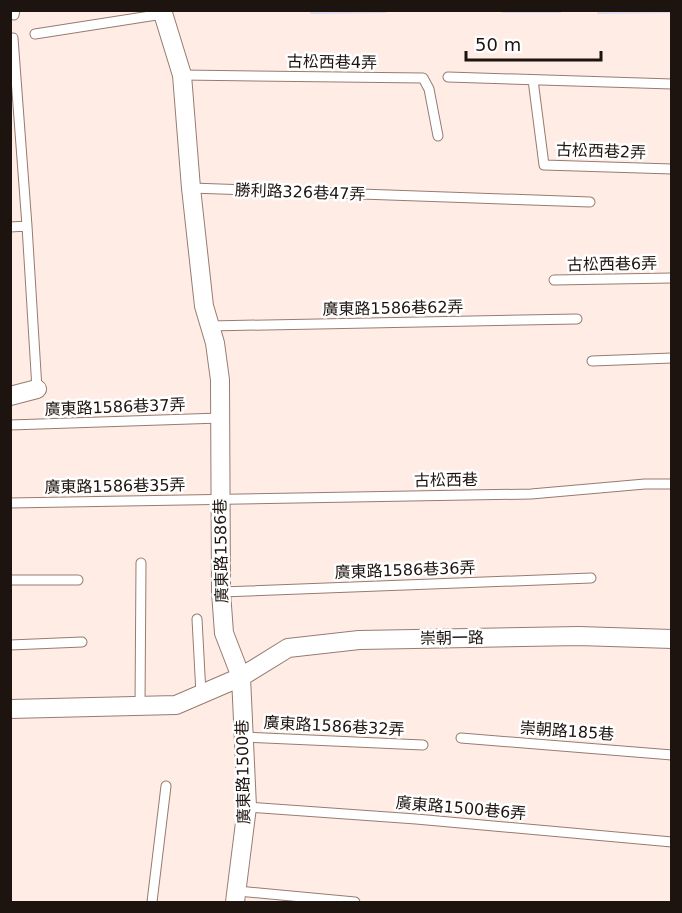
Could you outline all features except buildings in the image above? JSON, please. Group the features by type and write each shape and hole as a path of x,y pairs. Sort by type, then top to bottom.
{"street":[{"path":"162,12 182,75 191,188"},
{"name":"廣東路1586巷","path":"191,188 204,306 215,344 220,380 221,592 224,633 241,677"},
{"path":"10,396 37,389"},
{"name":"崇朝一路","path":"241,677 288,648 358,640 579,636 672,639"},
{"path":"10,709 176,705 241,677"},
{"name":"廣東路1500巷","path":"236,897 247,807 241,677"}],"lane":[{"path":"35,34 162,12"},
{"path":"12,38 37,389"},
{"name":"古松西巷4弄","path":"182,75 423,78 429,89 438,136"},
{"path":"448,77 672,84"},
{"name":"古松西巷2弄","path":"533,80 544,165 672,169"},
{"name":"勝利路326巷47弄","path":"191,188 590,202"},
{"path":"10,227 27,226"},
{"name":"古松西巷6弄","path":"554,280 672,278"},
{"name":"廣東路1586巷62弄","path":"210,326 578,319"},
{"path":"592,361 672,358"},
{"name":"廣東路1586巷37弄","path":"10,425 220,418"},
{"name":"古松西巷","path":"220,499 531,494 645,484 672,484"},
{"name":"廣東路1586巷35弄","path":"10,503 220,499"},
{"path":"140,706 141,563"},
{"name":"廣東路1586巷36弄","path":"221,592 591,578"},
{"path":"10,580 78,580"},
{"path":"197,620 201,694"},
{"path":"10,645 82,642"},
{"name":"廣東路1586巷32弄","path":"244,737 423,745"},
{"name":"崇朝路185巷","path":"461,738 672,754"},
{"path":"152,903 166,786"},
{"name":"廣東路1500巷6弄","path":"247,807 416,819 672,842"},
{"path":"236,897 355,903"}]}
